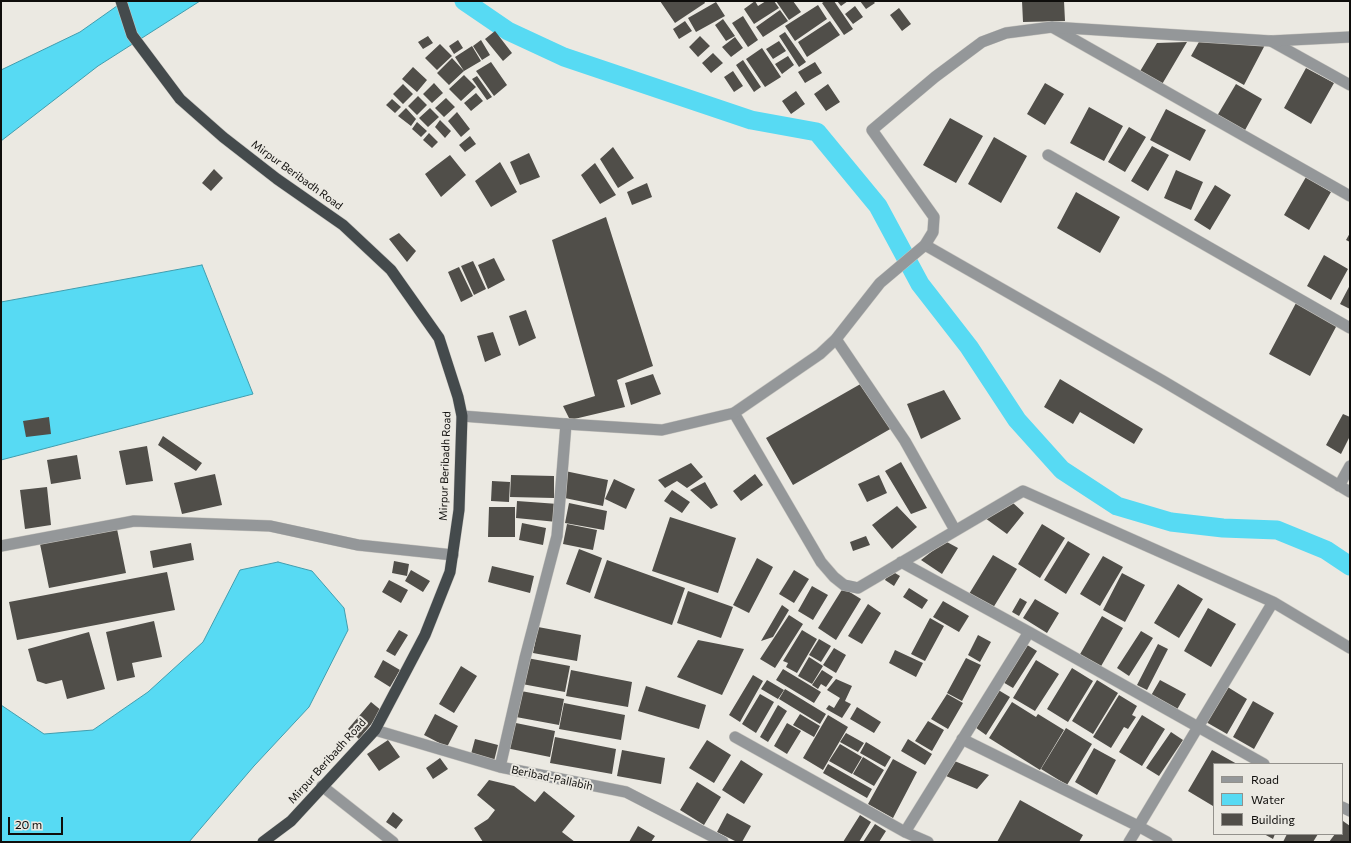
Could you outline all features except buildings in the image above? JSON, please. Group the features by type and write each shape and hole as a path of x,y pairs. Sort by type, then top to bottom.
{"highway":[{"name":"Mirpur Beribadh Road","path":"121,1 132,35 180,99 223,137 277,179 343,224 391,270 438,338 458,396 462,416 459,510 450,572 425,635 375,730 291,821 263,842"}],"street":[{"path":"1052,27 1350,196"},
{"path":"462,416 662,430 734,414 820,354 836,339 880,283 924,245 933,232 934,217 872,130 934,77 982,42 1006,33 1052,27 1271,41 1350,38"},
{"path":"1271,41 1350,85"},
{"path":"1048,154 1350,328"},
{"path":"924,245 1164,381 1350,492"},
{"path":"836,339 905,441 955,530"},
{"path":"734,414 821,562 834,577 844,585 858,588 1023,491 1273,602 1350,648"},
{"path":"500,766 524,658 557,536 566,424"},
{"path":"1339,486 1350,466"},
{"path":"1,546 134,521 270,526 358,546 452,555"},
{"path":"901,562 1262,763"},
{"path":"1129,842 1273,602"},
{"path":"905,832 1028,632"},
{"name":"Beribad-Pallabih","path":"375,730 500,766 626,792 723,842"},
{"path":"735,737 905,832 928,842"},
{"path":"962,739 1138,826 1167,842"},
{"path":"322,786 393,842"}],"water":[{"path":"124,1 200,1 98,66 1,141 1,70 80,32"},
{"path":"202,265 253,394 1,460 1,302"},
{"path":"278,562 312,571 344,608 348,630 309,707 254,766 189,842 1,842 1,705 44,734 93,730 148,692 203,642 240,570"}],"waterway":[{"path":"464,1 508,31 564,57 751,120 817,132 878,206 920,284 969,347 1017,420 1062,470 1117,506 1171,522 1223,528 1277,530 1326,550 1350,566"}]}
